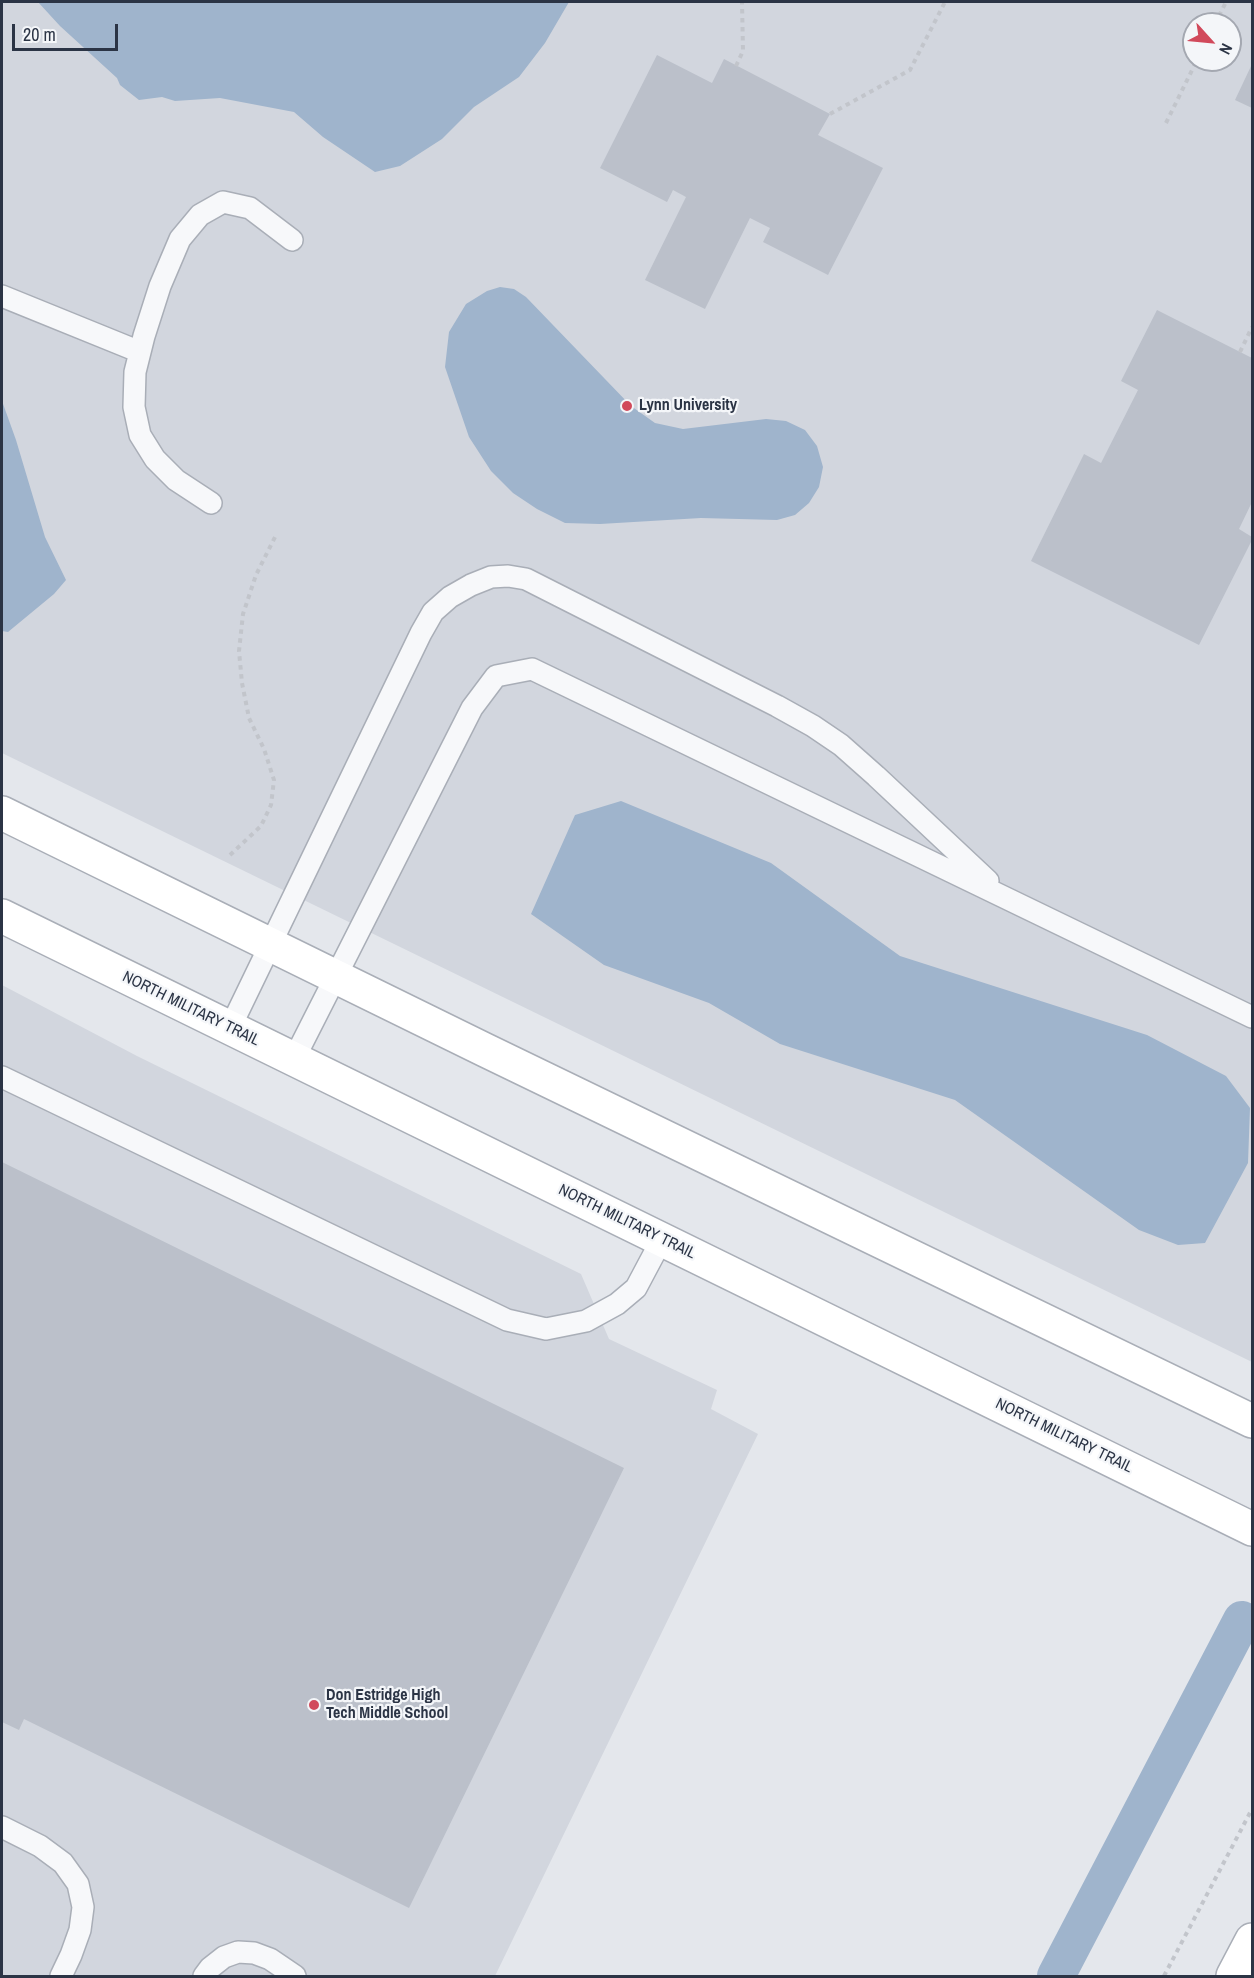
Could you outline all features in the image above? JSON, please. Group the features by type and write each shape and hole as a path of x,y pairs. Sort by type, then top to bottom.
{"main road":[{"path":"2,813 335,977 1252,1420"},
{"name":"NORTH MILITARY TRAIL","path":"2,916 1252,1528"},
{"path":"1233,1977 1252,1940"}],"lane":[{"path":"211,503 176,480 155,459 140,435 134,407 135,372 160,286 180,239 200,215 223,202 250,208 291,240"},
{"path":"2,296 140,352"},
{"path":"230,1028 433,612 450,597 491,577 508,576 526,579 813,726 841,745 876,776 1004,896"},
{"path":"294,1059 472,708 496,676 532,669 1252,1017"},
{"path":"2,1077 507,1320 546,1329 586,1321 617,1304 636,1288 662,1239"},
{"path":"4,1833 40,1845 63,1863 78,1884 83,1907 80,1930 61,1977"},
{"path":"204,1977 210,1968 224,1957 238,1952 254,1953 270,1959 295,1977"}],"path":[{"path":"736,66 743,51 742,2"},
{"path":"830,114 910,70 945,2"},
{"path":"1166,123 1191,72"},
{"path":"1240,352 1252,327"},
{"path":"231,855 261,826 271,805 274,780 264,749 249,718 239,651 243,614 256,575 275,537"},
{"path":"1164,1977 1252,1809"}],"shaded area":[{"name":"Lynn University","path":"2,2 1252,2 1252,1362 2,753"},
{"name":"Don Estridge High Tech Middle School","path":"2,985 137,1056 581,1274 609,1339 717,1390 711,1409 758,1434 495,1976 2,1976"}],"water":[{"path":"38,2 569,2 545,43 519,77 474,107 442,139 400,166 375,172 323,137 294,112 220,98 175,101 162,97 139,100 120,85 117,78 60,26"},
{"path":"500,287 514,289 526,297 631,406 655,423 683,429 766,419 786,421 805,430 817,446 823,467 819,487 809,503 795,515 777,520 701,518 600,524 565,523 537,509 513,493 491,471 469,437 445,367 449,332 466,304 487,291"},
{"path":"2,401 45,537 66,580 54,594 8,632 2,631"},
{"path":"621,801 771,863 900,956 1147,1035 1226,1076 1250,1108 1248,1163 1205,1243 1178,1245 1139,1230 955,1100 780,1044 709,1003 604,965 531,914 575,815"}],"building":[{"path":"657,55 712,83 724,59 830,114 818,135 883,168 828,275 763,242 770,228 750,218 705,309 645,280 686,197 673,190 667,202 600,168"},
{"path":"1252,64 1252,108 1235,100"},
{"path":"1157,310 1252,358 1252,502 1239,529 1252,537 1252,540 1199,645 1031,561 1084,454 1101,463 1138,390 1121,381"},
{"path":"2,1162 624,1468 409,1908 24,1719 19,1730 2,1722"}],"waterway":[{"path":"1056,1976 1242,1620"}],"place":[{"name":"Lynn University","path":"627,406"},
{"name":"Don Estridge High Tech Middle School","path":"314,1705"}]}
